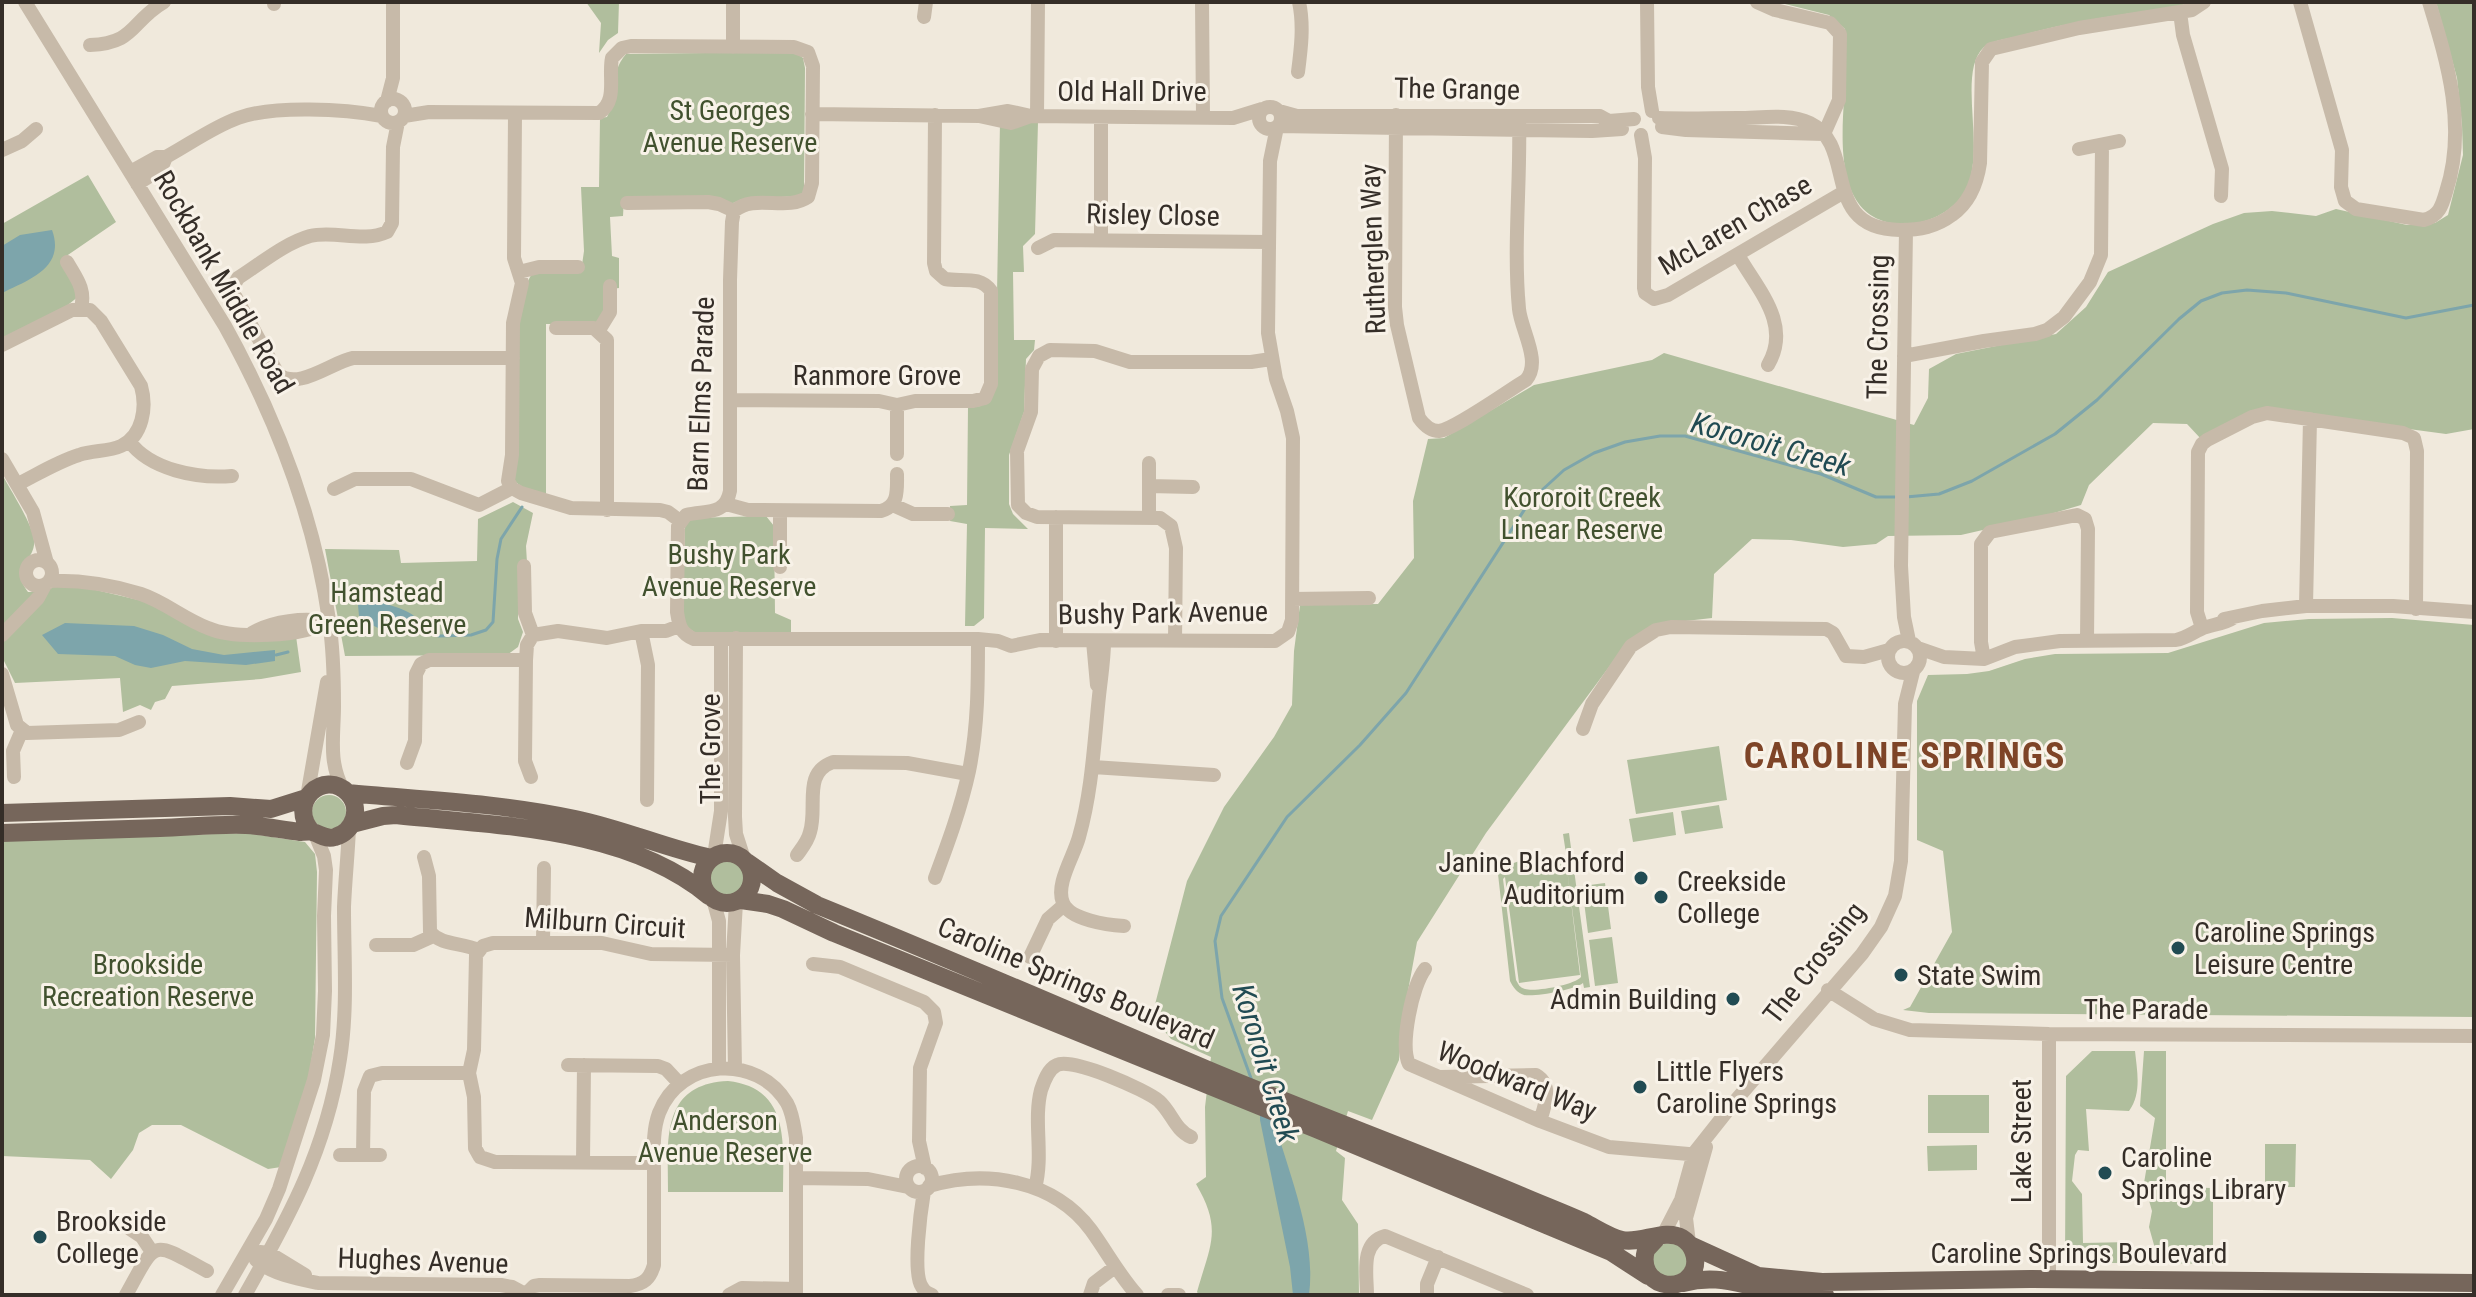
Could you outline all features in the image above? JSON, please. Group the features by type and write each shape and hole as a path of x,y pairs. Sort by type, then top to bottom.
{"main road":[{"path":"2,813 230,806 271,809 306,798 313,791 328,785 346,791 545,812 629,832 679,851 713,857 729,853 746,861 751,870 751,887 738,901 724,903 711,897 692,881 652,860 571,838 503,826 396,815 351,826 337,837 322,837 307,826 302,812 306,798"},
{"path":"346,791 355,811 351,826"},
{"path":"2,833 240,825 314,833"},
{"path":"711,897 702,881 703,872 713,857"},
{"name":"Caroline Springs Boulevard","path":"746,861 785,888 817,905 1215,1080 1314,1120 1488,1182 1622,1240 1661,1236"},
{"name":"Caroline Springs Boulevard","path":"738,901 783,909 1003,1003 1215,1080"},
{"name":"Caroline Springs Boulevard","path":"1314,1120 1483,1201 1611,1252 1652,1284"},
{"path":"1678,1288 1694,1270 1690,1244 1677,1236 1661,1236 1646,1250 1643,1259 1652,1284 1678,1288 1708,1278 1825,1295"},
{"name":"Caroline Springs Boulevard","path":"1690,1244 1758,1276 1822,1282 2048,1287 2474,1283"}],"street":[{"name":"Rockbank Middle Road","path":"25,2 225,326 277,429 308,520 329,622 334,707 332,752 334,766 346,791"},
{"path":"90,45 119,41 151,10 164,2"},
{"path":"393,2 392,223 387,232 371,236 312,235 295,242 236,280 234,294 283,379 293,381 353,358 513,358"},
{"path":"733,2 733,47"},
{"path":"1034,116 1038,2"},
{"path":"1202,2 1203,117"},
{"path":"1298,72 1302,13 1299,2"},
{"name":"McLaren Chase","path":"1647,2 1645,293 1654,299 1664,298 1844,192"},
{"path":"1757,2 1775,10 1830,23 1840,34 1839,100 1824,134 1831,143 1844,192 1853,210 1878,226 1906,230 1941,223 1961,208 1971,194 1978,179 1980,163 1982,62 1991,49 2079,28 2180,12 2201,6 2204,2"},
{"path":"2300,2 2342,150 2341,187 2345,201 2356,209 2418,220 2429,219 2439,211 2448,185 2456,143 2450,75 2429,2"},
{"path":"2180,12 2183,35 2222,169 2221,196"},
{"path":"134,178 161,169 166,157 241,117 271,111 592,113 604,110 611,97 611,63 622,48 794,47 808,52 813,66 812,183 808,197 798,203 748,204 734,211 708,202 627,203"},
{"name":"Old Hall Drive","path":"1233,118 1262,109"},
{"name":"Bushy Park Avenue","path":"729,638 978,639 1011,646 1040,640 1275,641 1288,632 1292,620 1293,438 1271,359 1268,333 1272,123 1259,119 1262,109"},
{"path":"515,113 514,258 522,283 514,312 512,455 507,475 512,488 571,508 660,510 680,521"},
{"name":"Old Hall Drive","path":"812,114 979,116 1011,123 1034,116 1203,117 1272,123"},
{"name":"Ranmore Grove","path":"730,400 879,401 897,405 915,401 985,398 991,384 991,291 977,280 945,279 936,271 934,263 935,115"},
{"name":"The Grange","path":"1272,123 1292,116 1306,122 1519,123 1600,116 1609,121 1646,123 1780,117 1808,122 1824,134"},
{"path":"1101,117 1101,240"},
{"name":"Rutherglen Way","path":"1396,122 1397,325 1419,418 1426,427 1437,431 1451,426 1521,384 1532,371 1519,307 1519,123"},
{"path":"2,150 22,141 36,129"},
{"path":"2079,149 2119,141"},
{"path":"1904,356 2035,334 2047,330 2064,317 2090,282 2101,255 2102,145"},
{"name":"Barn Elms Parade","path":"679,626 680,521 690,514 714,512 726,504 730,491 731,238 734,211"},
{"name":"The Crossing","path":"1661,1236 1681,1200 1709,1135 1828,990 1862,954 1881,927 1895,896 1901,861 1905,704 1900,536 1906,230"},
{"name":"Risley Close","path":"1038,248 1054,240 1269,242"},
{"path":"1738,255 1771,310 1778,331 1778,343 1768,365"},
{"path":"67,262 82,287 84,296 81,308"},
{"path":"519,272 539,267 578,267"},
{"path":"599,330 610,312 610,286"},
{"path":"2,345 72,310 90,310 101,321 141,386 144,398 139,427 129,441 112,449 62,461 18,484"},
{"path":"556,328 599,330 607,340 607,510"},
{"path":"1175,641 1174,533 1166,521 1149,518 1037,517 1026,513 1016,499 1017,451 1031,412 1032,369 1043,352 1095,351 1130,362 1251,362 1271,359"},
{"path":"897,405 897,454"},
{"path":"2201,626 2197,612 2198,457 2202,444 2261,414 2410,434 2417,442 2416,609"},
{"path":"2306,606 2307,437 2310,419"},
{"path":"129,441 149,460 202,478 232,476"},
{"path":"2,459 33,512 48,574 27,610 2,635"},
{"path":"1149,463 1149,518"},
{"path":"726,504 748,510 881,511 893,505 897,495 897,474"},
{"path":"334,489 355,479 411,479 479,505 512,488"},
{"path":"1149,486 1193,487"},
{"path":"893,505 913,514 948,514"},
{"path":"780,511 780,567"},
{"path":"1984,659 1981,631 1983,539 1990,532 2077,515 2085,519 2088,529 2087,641"},
{"path":"1056,517 1056,641"},
{"path":"27,610 29,582 26,570 31,563 39,531"},
{"path":"31,563 39,560 48,574 142,595 222,633 269,635 312,629 329,622"},
{"path":"524,566 525,613 533,635"},
{"path":"29,582 36,586 48,574"},
{"path":"1292,599 1369,598"},
{"path":"1583,729 1592,704 1631,646 1664,628 1826,629 1833,633 1843,654 1984,659 2015,647 2060,641 2160,640 2262,611 2306,606 2393,606 2474,612"},
{"path":"531,777 525,761 526,660 527,645 533,635 558,631 607,638 641,631 666,631 679,626 682,632 694,639 729,638"},
{"path":"641,631 648,665 647,800"},
{"name":"The Grove","path":"713,857 721,811 729,638"},
{"name":"The Grove","path":"729,638 736,834 746,861"},
{"path":"935,878 957,818 968,774 977,710 978,639"},
{"path":"1098,641 1095,678 1099,693 1093,767 1079,837 1062,886 1064,905 1074,914 1097,922 1124,926"},
{"name":"Rockbank Middle Road","path":"306,798 332,658"},
{"path":"407,763 415,741 416,674 421,664 429,660 526,660"},
{"path":"2,674 10,694 14,719 22,730 32,734 119,730 139,722"},
{"path":"14,777 13,751 22,730"},
{"path":"797,855 810,832 814,777 823,765 833,762 907,763 968,774"},
{"path":"1093,767 1214,775"},
{"path":"245,1295 297,1201 326,1121 340,1057 345,1011 345,892 351,826"},
{"path":"222,1295 279,1189 314,1080 323,1035 326,870 324,856 314,833"},
{"path":"424,857 429,876 429,927 433,936 478,950 475,959 474,1050 469,1073 474,1097 474,1143 480,1157 495,1162 654,1163"},
{"path":"543,943 544,868"},
{"path":"711,897 726,955 727,1068"},
{"path":"726,955 738,901"},
{"path":"1030,957 1048,919 1064,905"},
{"path":"376,945 417,944 433,936"},
{"name":"Milburn Circuit","path":"478,950 493,943 602,943 651,954 726,955"},
{"path":"813,964 840,967 924,1002 934,1012 936,1023 920,1068 919,1141 919,1282 925,1292 932,1295"},
{"name":"Woodward Way","path":"1425,969 1414,988 1406,1058 1409,1064 1540,1121 1609,1147 1699,1154"},
{"name":"The Parade","path":"1828,990 1874,1019 1910,1030 2049,1034 2474,1036"},
{"name":"Lake Street","path":"2048,1287 2049,1034"},
{"path":"1035,1188 1040,1163 1041,1089 1051,1069 1061,1063 1082,1066 1150,1095 1163,1105 1181,1132 1191,1137"},
{"path":"568,1065 658,1066 666,1069 680,1084"},
{"path":"583,1162 584,1065"},
{"path":"525,1294 540,1285 630,1286 646,1281 654,1265 654,1136 659,1113 680,1084 701,1072 727,1068 759,1077 787,1103 794,1126 796,1178 796,1292 742,1288 729,1295"},
{"path":"363,1155 364,1091 370,1076 382,1073 469,1073"},
{"path":"1436,1077 1536,1075 1543,1079 1546,1086 1547,1102 1540,1121"},
{"name":"The Crossing","path":"1690,1244 1686,1218 1699,1154"},
{"path":"340,1155 380,1155"},
{"path":"796,1178 998,1180 1035,1188 1052,1195 1078,1215 1136,1294 1151,1295"},
{"path":"279,1189 293,1189 306,1179"},
{"path":"130,1229 142,1237 152,1252"},
{"path":"1367,1295 1369,1248 1376,1239 1389,1237 1527,1295"},
{"path":"126,1295 155,1249 165,1249 207,1271"},
{"path":"248,1251 265,1259"},
{"path":"1427,1295 1427,1284 1438,1257"},
{"name":"Hughes Avenue","path":"265,1259 296,1279 318,1283 412,1290 508,1286 525,1294"},
{"path":"1090,1295 1094,1283 1115,1267"},
{"path":"1168,1295 1179,1295"}],"green space":[{"path":"586,2 619,2 618,33 608,40 599,53 601,23"},
{"path":"1777,2 2192,2 2069,24 1996,41 1984,47 1976,60 1972,77 1974,142 1969,183 1960,199 1948,210 1925,221 1900,224 1876,218 1859,204 1849,185 1843,137 1845,29 1829,15"},
{"name":"Kororoit Creek Linear Reserve","path":"2436,2 2474,2 2474,429 2446,434 2267,410 2202,440 2187,424 2153,423 2089,485 2081,505 2044,516 1961,535 1888,536 1876,544 1843,547 1791,540 1752,539 1714,574 1712,618 1659,624 1626,644 1486,833 1417,942 1401,1029 1399,1060 1372,1120 1348,1111 1336,1151 1345,1158 1342,1200 1358,1224 1359,1295 1199,1295 1197,1292 1212,1238 1209,1214 1196,1184 1206,1177 1205,1107 1211,1057 1171,1039 1152,1016 1187,881 1224,807 1274,737 1292,705 1300,605 1378,604 1414,558 1413,501 1428,439 1444,438 1534,385 1652,360 1664,353 1914,425 1928,398 1929,369 1956,354 2056,334 2086,307 2108,272 2213,224 2244,213 2272,211 2316,216 2336,209 2407,225 2435,223 2448,215 2463,155 2457,78"},
{"name":"St Georges Avenue Reserve","path":"795,52 803,58 805,68 804,190 801,196 742,199 731,204 624,197 623,216 610,217 612,256 619,258 619,288 604,290 603,313 597,324 546,324 546,495 525,489 514,481 514,405 517,341 525,289 532,274 581,272 584,251 581,187 599,187 600,118 607,117 611,108 617,69 621,62 626,54"},
{"path":"1000,122 1038,122 1035,234 1023,246 1024,272 1013,272 1014,340 1035,340 1034,350 1026,359 1024,412 1009,455 1009,504 1013,514 1028,529 985,528 984,618 974,626 965,626 967,524 950,521 950,506 967,505 968,407 981,406 997,295"},
{"path":"88,175 116,222 62,259 79,296 64,308 2,340 2,224"},
{"path":"2,474 34,538 32,552 20,570 22,583 28,592 44,592 62,582 147,602 216,637 296,636 301,672 261,679 172,686 165,699 155,702 151,710 140,705 123,712 120,678 15,683 2,657"},
{"name":"Hamstead Green Reserve","path":"513,502 533,513 526,546 527,563 518,564 518,619 523,632 518,647 507,655 345,656 325,549 399,550 401,563 477,561 478,519"},
{"name":"Bushy Park Avenue Reserve","path":"766,516 774,526 775,613 791,620 791,633 694,632 683,620 685,523 692,518"},
{"path":"2392,618 2474,625 2474,1017 1929,1013 1903,1010 1910,1007 1952,932 1943,851 1917,840 1917,701 1928,675 1989,671 2025,659 2055,654 2168,653 2264,623"},
{"path":"1719,746 1727,800 1636,814 1627,760"},
{"path":"329,795 341,800 346,812 341,824 329,829 317,824 312,812 317,800"},
{"path":"1719,805 1723,828 1685,834 1681,811"},
{"path":"1673,812 1676,835 1633,842 1629,819"},
{"name":"Brookside Recreation Reserve","path":"246,833 305,842 315,854 317,872 315,1038 309,1076 281,1167 268,1169 181,1125 152,1125 139,1133 133,1150 111,1179 90,1160 2,1156 2,841"},
{"path":"1569,833 1590,987 1584,988 1583,983 1555,992 1524,995 1510,981 1498,874 1520,861 1550,857 1567,860 1563,834","holes":["1567,869 1581,977 1571,983 1546,989 1530,990 1519,986 1505,877 1519,983 1580,975"]},
{"path":"727,860 740,865 745,878 740,891 727,896 714,891 709,878 714,865"},
{"path":"1605,883 1611,929 1588,933 1582,886"},
{"path":"1612,937 1618,983 1595,986 1589,940"},
{"path":"2092,1051 2135,1051 2138,1082 2136,1097 2129,1111 2086,1109 2089,1151 2078,1150 2075,1155 2072,1181 2082,1194 2083,1243 2130,1242 2131,1263 2065,1263 2066,1076"},
{"path":"2144,1051 2166,1051 2166,1187 2213,1188 2213,1264 2159,1263 2149,1227 2152,1211 2144,1183 2155,1118 2140,1106"},
{"name":"Anderson Avenue Reserve","path":"728,1081 748,1086 763,1095 773,1107 782,1138 783,1192 668,1192 669,1135 679,1104 690,1092"},
{"path":"1928,1095 1989,1095 1989,1133 1928,1133"},
{"path":"2265,1144 2296,1144 2295,1187 2265,1187"},
{"path":"1977,1145 1977,1170 1928,1171 1927,1146"},
{"path":"1670,1243 1682,1248 1687,1260 1682,1272 1670,1277 1658,1272 1653,1260 1658,1248"}],"water":[{"path":"52,230 54,254 49,263 33,277 2,293 2,246 20,235"},
{"path":"364,600 406,611 415,617 418,629 414,634 402,634 369,622 363,623 358,605"},
{"path":"65,623 134,626 192,649 224,655 275,650 275,661 246,665 185,661 151,668 115,656 58,654 42,635"},
{"path":"1270,1106 1304,1224 1310,1272 1309,1295 1293,1295 1260,1120 1260,1110"}],"waterway":[{"name":"Kororoit Creek","path":"1906,497 1939,494 1972,481 2055,434 2097,400 2179,319 2201,301 2222,293 2247,290 2286,293 2406,318 2474,305"},
{"name":"Kororoit Creek","path":"1252,1081 1222,998 1215,941 1221,916 1287,817 1360,745 1406,693 1530,501 1564,470 1594,453 1625,442 1660,436 1685,436 1821,474 1876,497 1899,497"},
{"path":"418,629 439,636 471,635 486,630 493,622 501,539 522,507"},
{"path":"347,634 363,623"},
{"path":"276,655 288,652"}],"place":[{"name":"Janine Blachford Auditorium","path":"1641,878"},
{"name":"Creekside College","path":"1661,897"},
{"name":"Caroline Springs Leisure Centre","path":"2178,948"},
{"name":"State Swim","path":"1901,975"},
{"name":"Admin Building","path":"1733,999"},
{"name":"Little Flyers Caroline Springs","path":"1640,1087"},
{"name":"Caroline Springs Library","path":"2105,1173"},
{"name":"Brookside College","path":"40,1237"}],"district":[{"name":"CAROLINE SPRINGS","path":"1905,756"}]}
